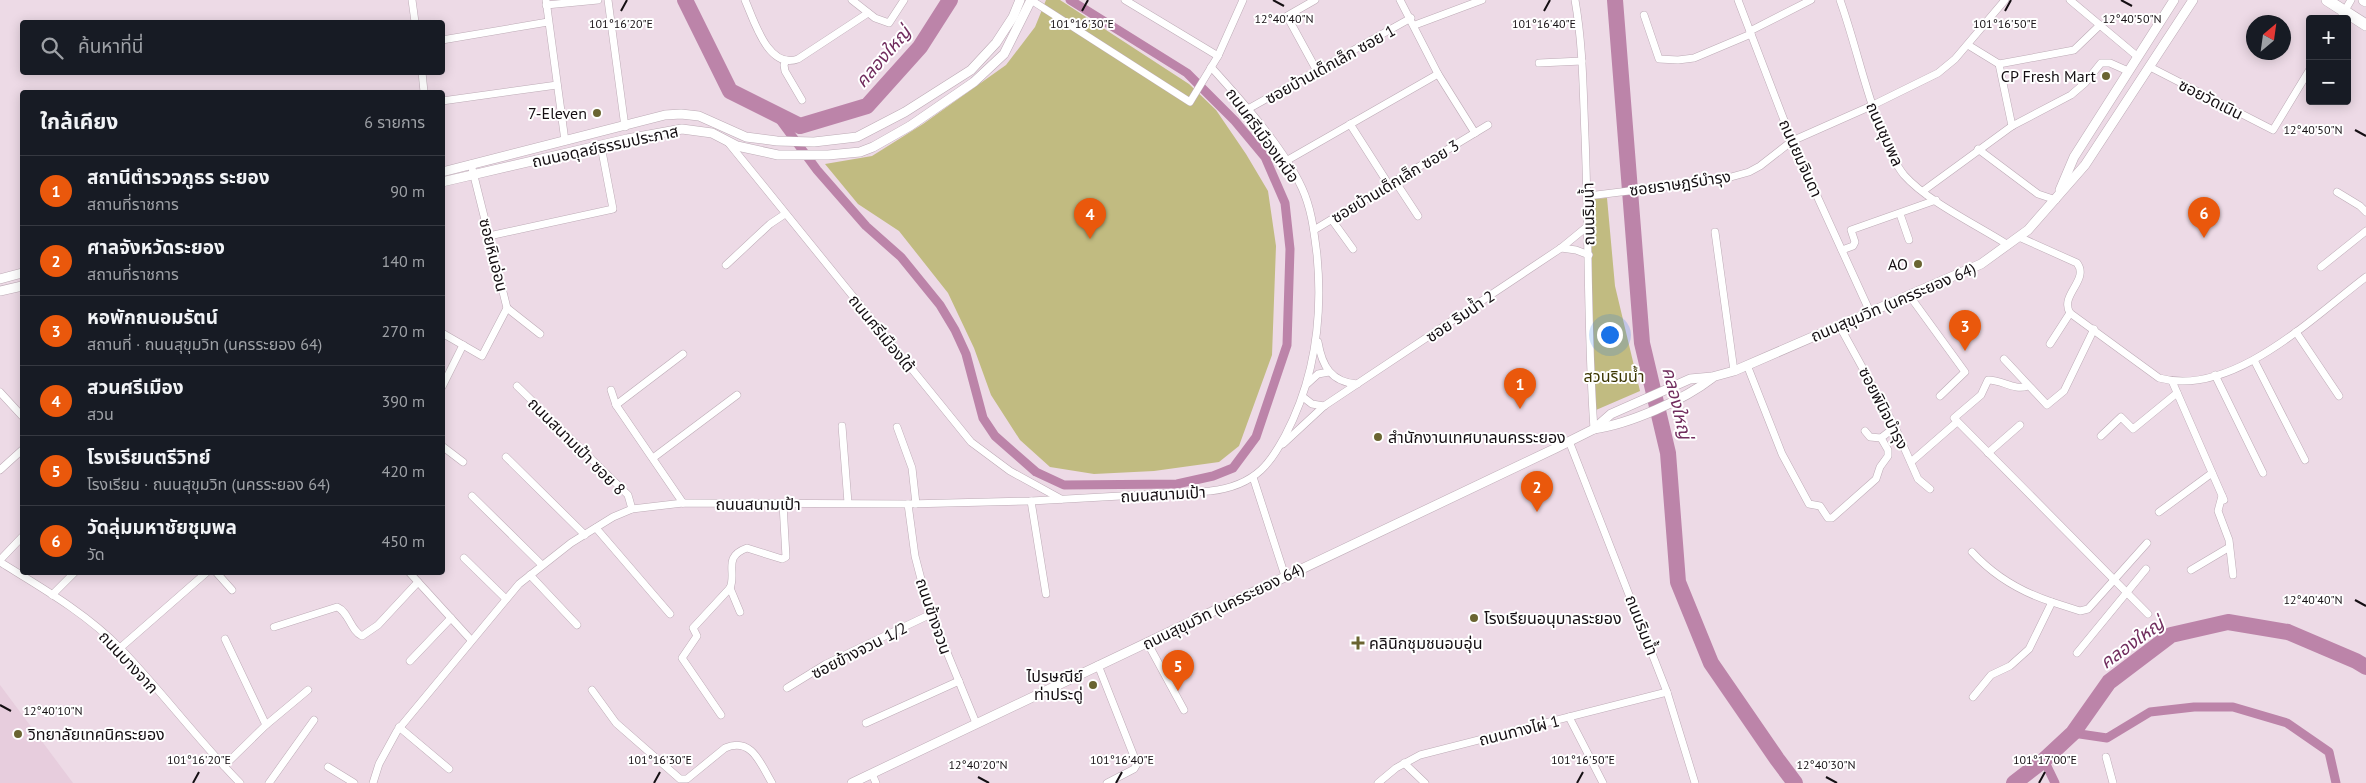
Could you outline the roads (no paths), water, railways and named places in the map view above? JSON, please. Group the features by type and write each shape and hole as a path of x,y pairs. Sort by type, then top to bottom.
{"main road":[{"path":"2328,0 2342,15"},
{"path":"2351,19 2366,25"}],"street":[{"path":"412,0 415,20"},
{"path":"565,141 546,3 598,0"},
{"path":"608,0 625,126"},
{"path":"745,0 763,40 776,55 786,60 798,59 868,12"},
{"path":"852,0 882,22 889,23 904,0"},
{"name":"ถนนอดุลย์ธรรมประภาส","path":"445,171 665,115 699,116 746,137 795,142 858,137 960,78 985,56 1005,30 1020,0"},
{"path":"1031,0 1190,102 1218,56 1243,0"},
{"name":"ถนนอดุลย์ธรรมประภาส","path":"445,181 659,132 682,129 712,133 737,146 778,155 828,155 860,152 873,147 920,119 974,82 1004,54 1031,0"},
{"path":"1125,0 1218,56"},
{"path":"1315,0 1286,16 1317,71"},
{"path":"1400,0 1413,22 1438,74 1475,133"},
{"name":"ถนนริมน้ำ","path":"1575,0 1581,35 1589,225 1589,357 1594,429"},
{"name":"ถนนยมจินดา","path":"1738,0 1792,141 1870,312"},
{"path":"1644,15 1659,60 1686,60 1750,33 1811,0"},
{"name":"ถนนชุมพล","path":"1840,0 1872,106 1896,163 1904,174 1923,191 2008,245"},
{"name":"ซอยราษฎร์บำรุง","path":"1588,196 1731,177 1749,172 1792,141 1872,106 1938,73 1955,60 2006,0"},
{"path":"2070,0 2138,57"},
{"name":"ถนนสุขุมวิท (นครระยอง 64)","path":"2056,200 2074,157 2174,0"},
{"name":"ถนนสุขุมวิท (นครระยอง 64)","path":"852,783 976,722 1594,429 1611,414 1690,379 1712,377 1734,371 1982,264 2028,230 2085,166 2193,0"},
{"path":"2342,15 2352,0"},
{"path":"1413,22 1478,1"},
{"path":"445,39 548,22"},
{"name":"ซอยบ้านเด็กเล็ก ซอย 1","path":"1248,109 1413,22"},
{"path":"1968,45 1999,64 2074,50 2100,24"},
{"path":"786,60 784,71 802,100"},
{"path":"1539,64 1582,61"},
{"path":"1923,191 2012,126 2071,95 2101,63 2110,63 2128,71"},
{"path":"1999,64 2012,126"},
{"name":"ซอยวัดเนิน","path":"2150,67 2273,130 2306,76"},
{"name":"ถนนศรีเมืองเหนือ","path":"1209,71 1248,109 1286,161 1303,189 1314,230 1319,293 1317,340 1303,397 1279,447 1263,469"},
{"path":"1286,161 1438,74"},
{"path":"422,75 424,90"},
{"path":"445,101 557,85"},
{"path":"912,107 920,119"},
{"path":"1350,124 1418,216"},
{"name":"ซอยบ้านเด็กเล็ก ซอย 3","path":"1314,230 1488,125"},
{"name":"ถนนศรีเมืองใต้","path":"725,139 971,442 992,459 1033,485 1063,500"},
{"path":"489,236 613,209 601,146"},
{"path":"1978,149 2038,194 2056,200"},
{"name":"ซอยหินอ่อน","path":"445,335 482,356 507,308 471,164"},
{"path":"2337,192 2366,212"},
{"path":"1842,250 1853,246 1855,242 1851,230 1936,200"},
{"path":"726,265 757,236 785,214"},
{"path":"1900,214 1909,240"},
{"path":"1332,220 1353,249"},
{"name":"ซอย ริมน้ำ 2","path":"1279,447 1324,406 1561,248 1589,225"},
{"path":"2321,267 2366,231"},
{"path":"1715,232 1734,371"},
{"path":"2019,236 2077,263 2081,268 2081,274 2067,301 2067,308 2070,313 2159,378 2172,382 2215,375 2254,360 2296,332 2366,277"},
{"path":"1561,248 1576,250 1589,255"},
{"path":"0,279 20,274"},
{"path":"0,291 20,286"},
{"path":"1909,295 1965,372 1940,396"},
{"path":"507,308 540,334"},
{"path":"2050,344 2070,313"},
{"name":"ซอยพินิจบำรุง","path":"1839,325 1895,427 1918,479 1930,490"},
{"path":"2004,359 2047,405 2064,391 2094,329"},
{"path":"2296,332 2339,396"},
{"path":"1317,340 1321,358 1340,384 1340,395"},
{"path":"445,382 463,346"},
{"path":"616,405 683,354"},
{"path":"2254,360 2306,460"},
{"path":"1747,365 1782,454 1809,504 1820,506 1828,518 1832,518 1876,479 1880,467 1888,456 1888,450 1881,438"},
{"path":"1307,384 1318,374 1332,374 1346,383 1358,384"},
{"path":"2215,375 2263,473"},
{"name":"ถนนสุขุมวิท (นครระยอง 64)","path":"1594,429 1616,426 1695,391 1712,377"},
{"path":"2028,386 2018,389 1996,380 1988,380 1982,387 1981,395 1954,418 2148,614"},
{"path":"2172,382 2223,498 2218,511 2229,540 2228,548 2233,575"},
{"name":"ถนนสนามเป้า ซอย 8","path":"517,386 628,495 632,509"},
{"path":"611,390 616,405 683,503"},
{"path":"0,392 20,414"},
{"path":"2101,436 2120,417 2133,429 2177,393"},
{"path":"653,458 737,395"},
{"path":"1303,397 1312,404 1324,406"},
{"path":"1911,462 1957,422"},
{"path":"842,426 848,503"},
{"path":"1988,453 2020,426"},
{"path":"897,427 912,468 916,504"},
{"path":"1865,431 1870,437 1881,438 1895,427"},
{"name":"ถนนริมน้ำ","path":"1569,441 1667,692 1695,783"},
{"path":"445,448 463,462"},
{"path":"0,470 20,452"},
{"path":"506,457 585,534"},
{"name":"ถนนสนามเป้า","path":"373,783 388,745 399,728 506,599 542,565 585,534 632,509 683,503 916,504 1031,501 1210,491 1235,485 1254,477 1263,469"},
{"path":"2159,512 2212,473"},
{"path":"1254,477 1285,576"},
{"path":"472,496 542,565"},
{"path":"1031,501 1046,594"},
{"path":"721,715 682,658 697,636 692,628 730,588 732,584 730,565 735,556 747,548 782,559 786,557 788,552 783,504"},
{"name":"ถนนข้างจวน","path":"908,504 920,579 931,614 976,722"},
{"path":"596,528 670,614"},
{"path":"0,561 20,539"},
{"path":"1972,552 2004,580 2036,597 2080,611 2088,610 2113,579 2122,572 2147,543"},
{"path":"2191,570 2228,548"},
{"path":"464,558 506,599"},
{"name":"ถนนบางจาก","path":"0,561 20,574"},
{"path":"2077,653 2094,630 2099,628 2128,594 2146,569"},
{"name":"ถนนบางจาก","path":"22,575 88,620 120,648 240,783"},
{"path":"52,594 72,575"},
{"path":"120,648 204,575"},
{"path":"219,575 232,590"},
{"path":"412,575 471,640"},
{"path":"530,575 577,625"},
{"path":"274,628 337,607 342,608 357,633 362,636 378,625 418,582"},
{"path":"730,588 740,612"},
{"path":"1973,697 1991,675 2010,666 2029,649 2052,602"},
{"name":"ซอยข้างจวน 1/2","path":"787,688 826,664 931,614"},
{"path":"410,661 451,618"},
{"path":"225,639 266,725"},
{"path":"1147,642 1184,710"},
{"path":"1098,665 1138,764 1134,769 1107,783"},
{"path":"866,723 958,681"},
{"path":"224,766 266,725 308,690"},
{"path":"592,690 616,723 680,779 687,779 725,748 732,745 741,746 757,755 772,783"},
{"name":"ถนนทางไผ่ 1","path":"1378,783 1404,763 1420,755 1667,692"},
{"path":"1569,717 1603,783"},
{"path":"270,783 314,720"},
{"path":"399,728 449,769"},
{"path":"2106,757 2113,783"},
{"path":"1404,763 1425,783"},
{"path":"328,767 354,783"},
{"path":"872,774 876,783"}],"waterway":[{"name":"คลองใหญ่","path":"685,0 730,91 800,126 867,106 920,47 950,0"},
{"path":"775,113 817,170 866,226 901,257 940,305 955,330 966,354 983,418 995,436 1036,472 1064,485 1177,484 1213,476 1233,468 1256,437 1287,345 1290,249 1285,203 1265,157 1235,121 1187,73 1070,0"},
{"name":"คลองใหญ่","path":"1615,0 1642,343 1668,453 1678,582 1711,663 1795,783"},
{"name":"คลองใหญ่","path":"2014,783 2044,760 2073,733 2109,682 2171,635 2228,622 2288,632 2366,667"},
{"path":"2073,733 2107,738 2150,712 2194,707 2233,707 2287,723 2329,752 2336,783"},
{"path":"2044,760 2055,783"}],"place":[{"name":"CP Fresh Mart","path":"2106,76"},
{"name":"7-Eleven","path":"597,113"},
{"name":"วัดลุ่มมหาชัยชุมพล","path":"2204,238"},
{"name":"สวนศรีเมือง","path":"1090,239"},
{"name":"AO","path":"1918,264"},
{"name":"หอพักถนอมรัตน์","path":"1965,351"},
{"name":"สถานีตำรวจภูธร ระยอง","path":"1520,409"},
{"name":"สำนักงานเทศบาลนครระยอง","path":"1378,437"},
{"name":"ศาลจังหวัดระยอง","path":"1537,512"},
{"name":"โรงเรียนอนุบาลระยอง","path":"1474,618"},
{"name":"คลินิกชุมชนอบอุ่น","path":"1358,643"},
{"name":"ไปรษณีย์ ท่าประดู่","path":"1093,685"},
{"name":"โรงเรียนตรีวิทย์","path":"1178,691"},
{"name":"วิทยาลัยเทคนิคระยอง","path":"18,734"}],"park label":[{"name":"สวนริมน้ำ","path":"1614,376"}]}
